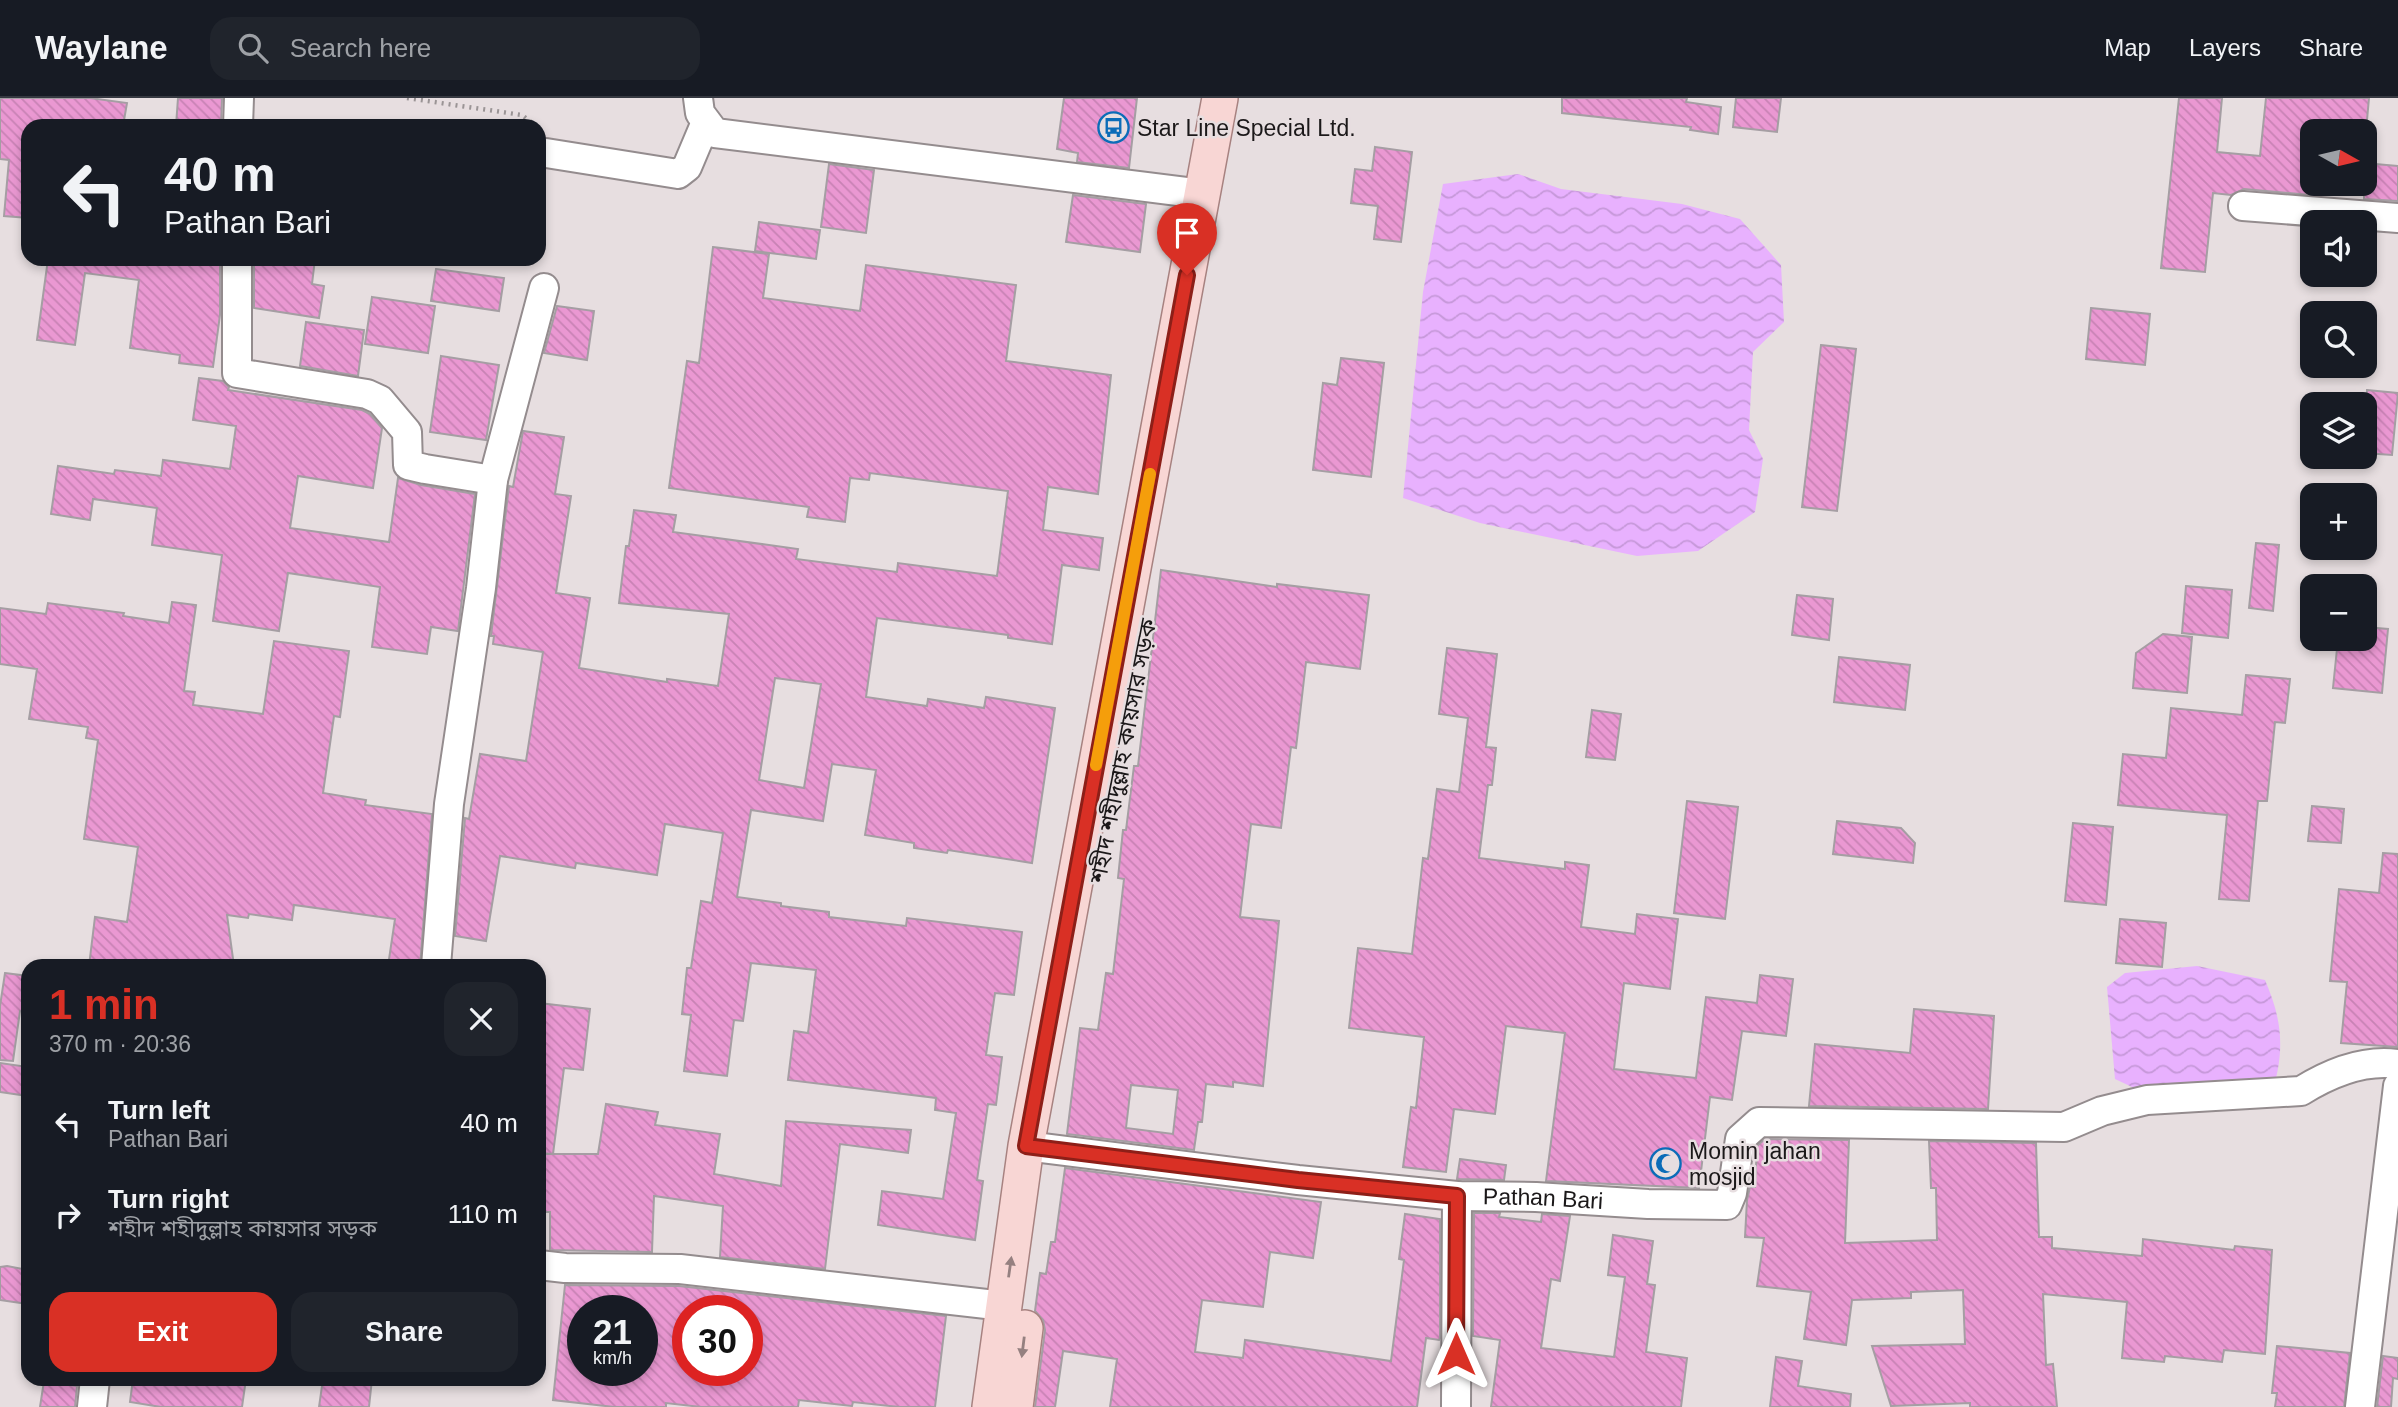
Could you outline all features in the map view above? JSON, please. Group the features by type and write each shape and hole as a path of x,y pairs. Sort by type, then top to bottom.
{"main road":[{"name":"শহীদ শহীদুল্লাহ কায়সার সড়ক","path":"1015,1407 1037,1148 1220,98"},
{"name":"শহীদ শহীদুল্লাহ কায়সার সড়ক","path":"990,1407 1004,1306 1244,98"}],"street":[{"path":"238,119 239,98"},
{"path":"702,110 715,133 1202,194"},
{"path":"546,153 678,174 687,167 702,110"},
{"path":"2243,206 2398,218"},
{"path":"237,266 237,373 367,394 380,400 407,432 408,465 493,480"},
{"path":"437,959 449,804 481,588 493,480 544,288"},
{"name":"Pathan Bari","path":"1037,1148 1298,1180 1457,1196 1727,1205 1732,1193 1740,1139 1759,1122 2064,1127 2102,1111 2147,1100 2301,1091 2345,1069 2377,1061 2398,1064"},
{"path":"2360,1407 2398,1086"},
{"path":"1456,1407 1457,1196"},
{"path":"546,1266 680,1269 1004,1306"},
{"path":"92,1407 94,1386"}],"path":[{"path":"408,98 522,115 527,119"}],"water":[{"path":"1518,174 1561,189 1682,204 1740,219 1781,265 1784,322 1753,352 1749,430 1763,459 1755,512 1698,551 1637,556 1480,523 1403,498 1423,292 1443,184"},
{"path":"2197,966 2265,980 2275,1007 2280,1032 2274,1086 2147,1094 2115,1079 2107,987 2125,973"}],"building":[{"path":"0,98 90,98 127,103 124,119 21,119 21,217 4,216 9,160 0,159"},
{"path":"178,98 222,98 221,119 176,119"},
{"path":"1064,98 1137,98 1129,168 1077,162 1078,153 1057,149"},
{"path":"1562,98 1687,98 1686,102 1721,107 1718,134 1690,130 1691,127 1562,113"},
{"path":"1736,98 1781,98 1777,132 1733,127"},
{"path":"2179,98 2222,98 2217,152 2260,156 2266,98 2369,98 2367,119 2300,119 2300,194 2244,189 2231,195 2213,193 2205,272 2161,268"},
{"path":"1375,147 1412,152 1401,242 1374,239 1378,206 1351,203 1355,169 1372,171"},
{"path":"829,164 874,170 866,233 821,227"},
{"path":"2377,164 2398,166 2398,201 2364,199 2364,196 2377,196"},
{"path":"1073,195 1146,204 1140,252 1066,242"},
{"path":"759,222 820,230 816,259 755,251"},
{"path":"713,247 769,254 763,298 860,311 866,265 1016,285 1006,361 1111,375 1098,494 1048,487 1043,530 1103,538 1099,570 1062,565 1052,644 1008,638 1008,635 877,618 866,697 927,706 928,699 984,708 986,697 1055,708 1032,863 948,850 947,853 914,848 914,843 865,835 876,770 832,764 823,821 751,810 737,897 829,912 829,917 906,926 907,918 1022,932 1014,995 995,993 986,1055 1002,1057 996,1105 988,1104 977,1180 983,1181 975,1240 878,1225 882,1191 943,1199 956,1113 935,1110 936,1098 788,1080 794,1031 808,1033 816,970 751,963 743,1021 734,1020 727,1076 684,1071 691,1015 682,1014 687,968 691,968 701,901 712,903 723,833 665,824 657,875 576,863 575,868 500,856 486,941 455,936 465,818 469,819 480,754 526,761 543,652 493,644 494,636 491,636 509,486 513,487 523,431 564,437 555,494 571,496 556,593 590,598 579,668 667,682 667,679 718,686 729,614 619,603 626,546 629,546 634,510 676,515 673,532 798,549 796,559 897,572 898,563 997,576 1008,491 870,473 869,480 850,478 845,522 807,517 809,507 669,488 687,361 699,363","holes":["775,678 821,684 804,788 759,780"]},
{"path":"47,266 220,266 220,315 213,367 179,363 180,355 130,348 139,280 85,273 75,345 37,340"},
{"path":"254,266 314,266 312,284 324,286 319,318 254,308"},
{"path":"436,269 504,278 499,311 431,301"},
{"path":"372,297 435,306 428,353 365,344"},
{"path":"557,306 594,311 587,360 544,353"},
{"path":"2091,308 2150,314 2145,365 2086,359"},
{"path":"306,322 364,330 358,376 300,366"},
{"path":"1821,345 1856,349 1837,511 1802,507"},
{"path":"441,356 499,365 486,440 430,432"},
{"path":"1341,358 1384,363 1371,477 1313,470 1323,383 1337,385"},
{"path":"199,378 223,381 229,387 228,390 362,410 370,414 382,428 373,488 298,476 290,528 389,542 398,478 421,485 475,494 458,631 431,627 427,654 372,647 380,587 288,573 279,631 213,621 222,555 152,545 157,508 93,499 90,520 51,514 58,466 114,474 115,470 161,476 163,460 230,469 236,426 193,420"},
{"path":"2367,390 2398,393 2392,455 2377,454 2377,392"},
{"path":"2256,543 2279,545 2273,611 2249,608"},
{"path":"1161,570 1277,587 1277,584 1369,595 1360,669 1306,662 1296,748 1291,747 1281,828 1251,824 1240,917 1279,921 1263,1086 1233,1082 1233,1087 1206,1084 1202,1122 1198,1122 1194,1150 1067,1134 1080,1028 1098,1030 1106,973 1113,974 1124,879 1118,878 1123,830 1126,830 1134,766 1138,766","holes":["1131,1085 1178,1090 1173,1134 1126,1128"]},
{"path":"2186,586 2232,590 2228,638 2182,633"},
{"path":"1797,595 1833,599 1829,640 1792,635"},
{"path":"172,602 196,605 184,691 195,692 193,705 263,714 274,641 349,651 340,717 334,716 323,793 366,800 365,805 432,814 421,959 389,959 395,919 294,905 292,920 249,914 248,918 227,915 233,959 90,959 95,917 127,922 138,847 84,839 98,740 86,738 88,727 29,719 37,669 0,664 0,608 46,614 48,603 124,613 123,616 169,623"},
{"path":"2377,628 2388,629 2382,693 2333,688 2337,651 2377,651"},
{"path":"2163,634 2192,637 2187,693 2133,688 2136,653"},
{"path":"1447,648 1497,654 1486,747 1496,748 1492,785 1488,785 1479,858 1565,869 1565,862 1589,865 1581,927 1635,934 1637,914 1678,919 1670,989 1624,983 1614,1069 1696,1078 1706,997 1757,1003 1760,975 1793,979 1786,1036 1742,1031 1732,1100 1710,1097 1699,1188 1546,1181 1565,1033 1506,1026 1495,1114 1454,1109 1446,1172 1403,1167 1411,1107 1416,1108 1424,1037 1349,1028 1358,948 1412,954 1423,858 1428,859 1437,789 1459,792 1468,718 1439,714"},
{"path":"1839,657 1910,665 1905,710 1834,702"},
{"path":"2246,675 2290,679 2285,723 2275,722 2267,801 2258,801 2249,901 2219,899 2227,815 2118,805 2123,754 2166,758 2171,708 2242,715"},
{"path":"1592,710 1621,714 1615,760 1586,757"},
{"path":"1687,801 1738,807 1725,919 1674,913"},
{"path":"2312,806 2344,809 2341,843 2308,841"},
{"path":"1837,821 1901,828 1915,843 1913,863 1833,854"},
{"path":"2073,823 2113,827 2106,905 2065,901"},
{"path":"2383,853 2398,854 2398,1047 2341,1043 2347,982 2330,981 2339,889 2379,893"},
{"path":"2120,919 2166,923 2162,967 2116,963"},
{"path":"5,973 21,975 21,1011 13,1061 0,1060 0,1006"},
{"path":"546,1004 590,1009 583,1070 564,1068 553,1154 546,1154"},
{"path":"1914,1009 1994,1016 1988,1109 1809,1106 1815,1044 1910,1053"},
{"path":"0,1063 21,1066 21,1095 0,1092"},
{"path":"606,1104 658,1112 655,1125 720,1134 714,1174 781,1186 786,1121 911,1130 908,1153 840,1144 825,1269 720,1257 723,1206 654,1196 652,1252 550,1250 550,1212 546,1212 546,1154 598,1154"},
{"path":"1765,1139 1849,1140 1845,1243 1937,1240 1936,1188 1931,1188 1929,1141 2036,1143 2039,1237 2052,1237 2052,1248 2142,1256 2143,1239 2234,1250 2235,1246 2272,1250 2265,1354 2224,1350 2222,1362 2165,1356 2164,1362 2122,1358 2127,1302 2043,1294 2046,1365 2053,1364 2057,1407 1970,1407 1970,1403 1891,1406 1872,1346 1965,1344 1963,1290 1911,1292 1911,1298 1852,1300 1846,1345 1804,1339 1811,1292 1757,1286 1764,1238 1745,1237 1747,1200 1750,1187 1755,1187 1757,1146"},
{"path":"1460,1159 1506,1165 1504,1180 1457,1179"},
{"path":"1065,1168 1321,1202 1313,1258 1270,1252 1263,1307 1202,1300 1195,1352 1243,1358 1245,1340 1391,1361 1404,1260 1399,1259 1405,1214 1440,1219 1440,1338 1426,1338 1417,1407 1110,1407 1117,1359 1063,1351 1055,1407 1035,1407 1045,1330 1043,1320 1035,1311 1040,1273 1046,1274 1051,1242 1055,1242"},
{"path":"1474,1213 1500,1213 1499,1217 1541,1222 1542,1214 1570,1216 1560,1281 1551,1279 1541,1348 1614,1357 1625,1277 1608,1275 1613,1235 1653,1241 1647,1284 1655,1285 1646,1352 1687,1358 1681,1407 1491,1407 1500,1340 1473,1336"},
{"path":"0,1267 21,1269 21,1303 0,1300"},
{"path":"565,1285 679,1286 759,1295 672,1295 672,1386 763,1386 763,1295 946,1316 935,1407 899,1407 853,1402 852,1406 799,1400 798,1407 701,1407 666,1403 666,1407 614,1407 553,1400"},
{"path":"2277,1346 2350,1353 2344,1407 2275,1407 2277,1393 2272,1393"},
{"path":"2383,1356 2398,1358 2398,1379 2393,1378 2391,1407 2377,1407"},
{"path":"1776,1357 1802,1361 1798,1386 1851,1394 1850,1407 1770,1407"},
{"path":"43,1386 77,1386 75,1407 40,1407"},
{"path":"132,1386 245,1386 242,1407 161,1407 130,1402"},
{"path":"322,1386 371,1386 369,1407 319,1407"}],"slow traffic":[{"path":"1096,765 1150,474"}],"place":[{"name":"Star Line Special Ltd.","path":"1114,128"},
{"name":"Momin jahan mosjid","path":"1666,1164"}],"route":[{"path":"1187,275 1026,1146 1298,1180 1457,1196 1456,1354"}]}
